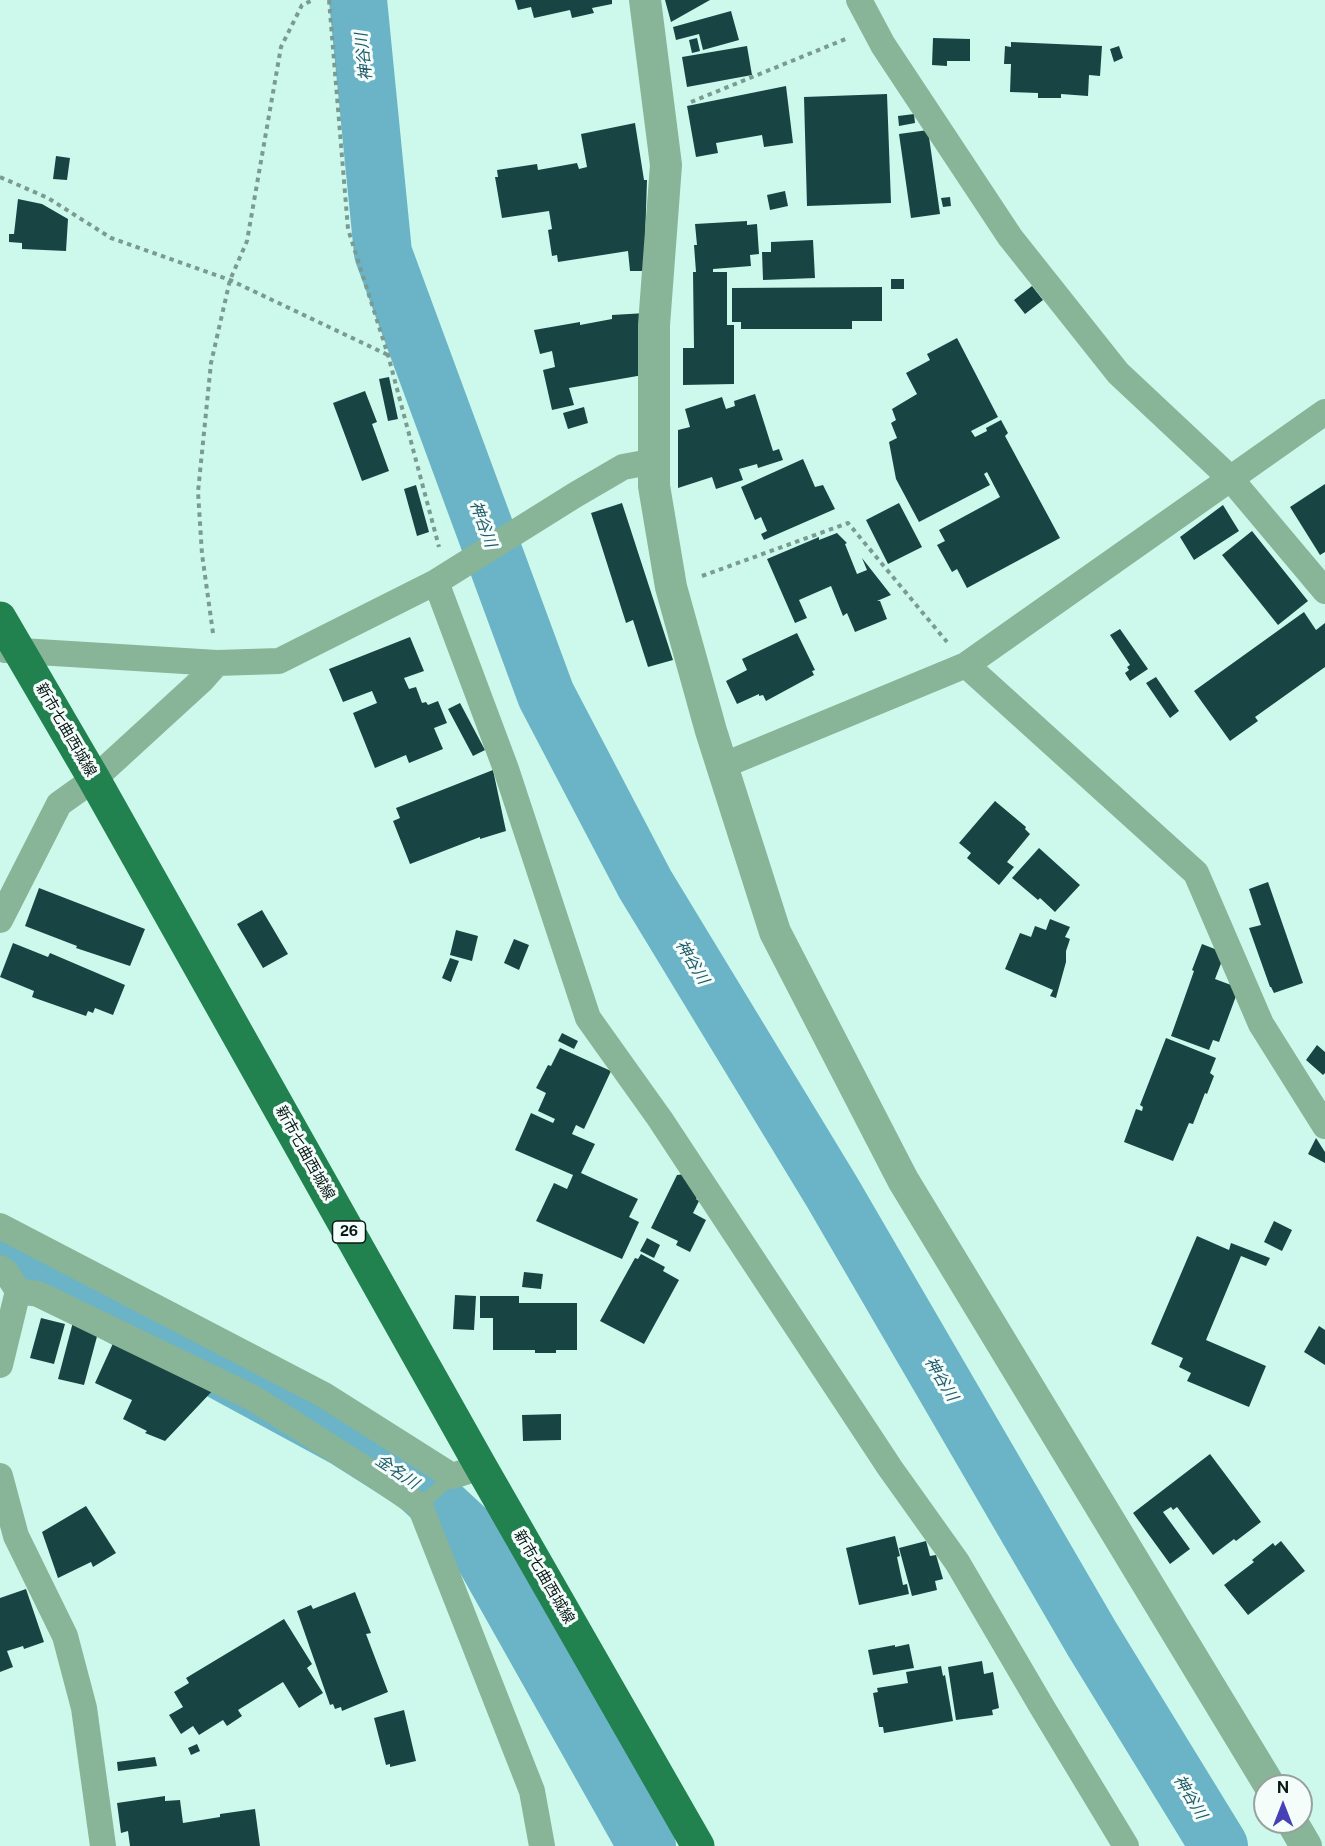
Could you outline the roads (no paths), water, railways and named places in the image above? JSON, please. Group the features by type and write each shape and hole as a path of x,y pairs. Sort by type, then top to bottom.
{"main road":[{"name":"新市七曲西城線","path":"0,618 10,650 94,780 458,1476 698,1846"}],"street":[{"path":"645,0 666,165 654,326 654,486 671,587 722,765 775,932 903,1180 1263,1774"},
{"path":"859,0 883,45 1010,237 1118,373 1230,478 1325,591"},
{"path":"722,765 966,665 1325,412"},
{"path":"10,650 217,663 279,661 436,582 623,467 655,461"},
{"path":"436,582 506,769 588,1018 660,1119 890,1468 957,1562 1126,1846"},
{"path":"0,920 59,804 94,780 201,681 217,663"},
{"path":"966,665 1196,873 1261,1024 1325,1126"},
{"path":"0,1226 324,1395 458,1476"},
{"path":"0,1268 6,1272 18,1291 0,1365"},
{"path":"18,1291 38,1294 253,1398 423,1504 532,1791 542,1846"},
{"path":"0,1476 16,1536 65,1636 84,1708 103,1846"}],"lane":[{"path":"423,1504 458,1476"}],"waterway":[{"name":"神谷川","path":"358,0 383,253 546,695 645,884 832,1192 1092,1639 1219,1846"},
{"name":"金名川","path":"0,1251 345,1438 416,1483 472,1535 647,1846"}]}
